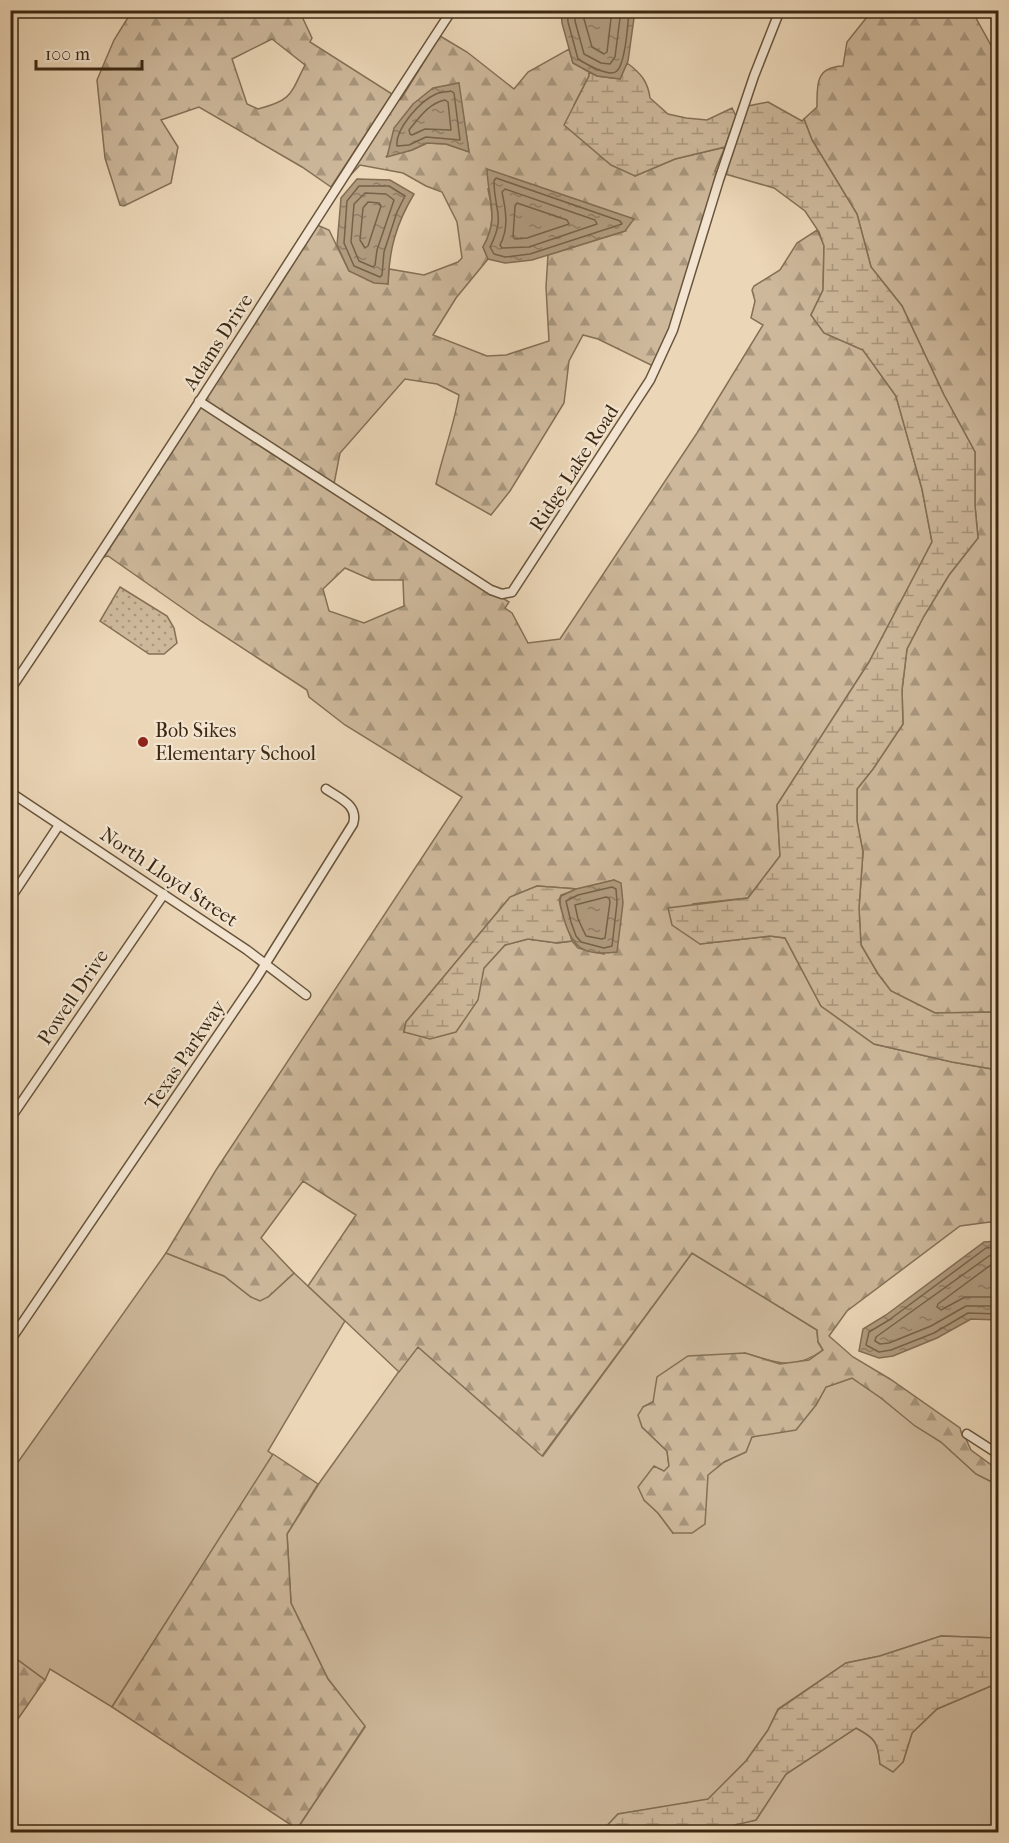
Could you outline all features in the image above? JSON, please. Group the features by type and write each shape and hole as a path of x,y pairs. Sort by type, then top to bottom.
{"street":[{"name":"Adams Drive","path":"10,690 452,10"},
{"name":"Ridge Lake Road","path":"199,401 491,590 502,594 512,592 638,399 663,355 674,330 739,118 780,10"},
{"name":"Texas Parkway","path":"10,1341 256,979 353,824 354,813 351,807 326,789"},
{"name":"North Lloyd Street","path":"10,792 265,963 306,995"},
{"path":"10,899 60,825"},
{"name":"Powell Drive","path":"10,1119 164,894"},
{"path":"967,1434 999,1454"}],"green space":[{"path":"299,10 312,38 310,42 392,94 331,187 302,167 199,107 161,120 178,147 171,183 124,206 120,205 105,158 97,80 114,40 132,11","holes":["272,39 305,65 289,95 278,103 258,109 247,104 232,59"]},
{"path":"972,11 998,58 998,1012 935,1013 891,991 861,945 859,908 863,852 857,821 857,789 903,724 902,690 907,649 949,575 978,538 975,506 975,452 944,395 902,306 871,267 857,214 812,140 804,119 817,107 817,91 822,74 834,67 843,66 847,42 871,12"},
{"path":"440,36 467,52 514,89 528,72 569,49 573,63 589,72 574,105 635,176 675,159 725,147 715,171 717,172 670,329 653,366 598,339 583,335 569,361 564,403 510,491 491,515 436,484 459,395 437,384 405,379 340,453 334,484 205,400 317,225 329,230 349,271 388,284 389,269 424,275 458,262 462,258 457,222 442,192 403,173 360,165 345,181 399,98 401,99","holes":["458,83 469,152 446,144 427,143 412,150 387,156","488,189 625,231 548,255 546,287 549,341 506,355 487,356 433,335 456,298 488,259 483,247 490,232 492,219"]},
{"path":"627,63 643,78 650,98 668,114 707,120 732,108 736,116 725,147 675,159 635,176 611,165 564,125 589,72 597,76 620,79"},
{"path":"768,102 802,121 804,119 812,140 857,214 871,267 902,306 944,395 975,452 975,506 978,538 949,575 907,649 902,690 903,724 857,789 857,821 863,852 859,908 861,945 891,991 935,1013 998,1012 998,1070 874,1044 821,1006 785,938 770,936 700,944 672,925 668,908 748,898 780,856 777,805 869,662 932,542 922,489 896,396 863,350 824,333 811,315 823,290 824,246 819,232 805,211 774,188 725,174 748,106"},
{"path":"817,230 824,245 823,290 811,315 824,333 863,350 896,396 922,489 932,542 869,662 777,805 780,856 748,898 693,904 700,944 770,936 785,938 821,1006 874,1044 998,1070 998,1224 990,1222 960,1226 847,1311 829,1336 853,1357 890,1379 960,1428 971,1450 998,1470 998,1485 976,1474 941,1442 915,1426 852,1378 826,1387 816,1405 796,1430 752,1437 746,1452 724,1462 708,1475 705,1524 692,1533 673,1533 658,1513 644,1500 638,1487 654,1466 664,1471 669,1466 667,1451 642,1427 638,1415 643,1407 653,1402 657,1377 688,1356 745,1353 780,1364 809,1360 823,1350 818,1342 817,1330 692,1253 542,1456 418,1347 399,1372 308,1286 356,1215 303,1181 261,1238 294,1273 268,1297 260,1301 251,1297 224,1276 166,1253 216,1170 462,797 345,725 309,697 307,690 201,621 108,556 104,557 201,406 509,602 505,608 512,613 528,643 560,639 697,433 763,325 751,318 755,301 752,290 754,286 780,270 797,243","holes":["345,568 372,580 403,580 404,606 364,623 329,611 323,589","614,880 604,954 578,948 572,941 557,943 528,939 505,945 484,968 404,1032 406,1022 510,897 537,886 578,889"]},
{"path":"120,587 167,616 174,628 177,643 164,654 149,654 100,621"},
{"path":"537,886 578,889 561,895 559,900 572,941 557,943 528,939 505,945 484,968 478,1000 456,1032 430,1039 404,1032 406,1022 510,897"},
{"path":"166,1253 224,1276 251,1297 268,1297 294,1273 345,1321 268,1451 273,1455 112,1707 50,1669 45,1680 11,1655 11,1472"},
{"path":"692,1253 817,1330 818,1342 823,1350 813,1357 794,1363 776,1362 745,1353 643,1407 642,1427 667,1451 669,1466 644,1500 658,1513 673,1533 706,1498 707,1475 724,1462 746,1452 751,1437 772,1432 816,1405 826,1387 852,1378 941,1442 976,1474 998,1485 998,1635 996,1638 941,1636 880,1656 846,1663 778,1709 768,1730 746,1761 708,1800 618,1814 601,1832 295,1832 365,1727 328,1679 291,1603 287,1534 320,1482 417,1346 543,1456"},
{"path":"273,1454 318,1484 287,1534 291,1603 328,1679 365,1726 297,1829 112,1707"},
{"path":"998,1635 998,1683 937,1709 912,1733 903,1762 893,1772 880,1764 874,1742 856,1728 786,1774 756,1820 722,1827 714,1832 601,1832 618,1814 708,1799 746,1761 768,1730 778,1710 846,1663 880,1656 941,1636 996,1638"},
{"path":"11,1655 45,1680 11,1729"},
{"path":"998,1683 998,1832 714,1832 722,1826 756,1820 786,1774 856,1728 874,1742 880,1764 903,1762 912,1733 937,1709"}],"water":[{"path":"561,11 635,11 628,61 620,79 597,76 573,63"},
{"path":"459,83 469,152 446,144 427,143 387,157 394,128 413,104 433,88"},
{"path":"487,169 634,219 625,231 532,260 505,263 488,259 483,247 492,218"},
{"path":"357,179 390,180 414,194 402,216 395,238 388,284 374,283 349,271 337,245 341,198"},
{"path":"614,880 621,883 623,903 617,952 596,953 582,949 576,944 568,929 561,907 561,896 576,889"},
{"path":"998,1241 998,1320 971,1319 937,1338 893,1356 879,1358 859,1351 863,1329 886,1315 984,1242"}],"place":[{"name":"Bob Sikes Elementary School","path":"143,742"}]}
